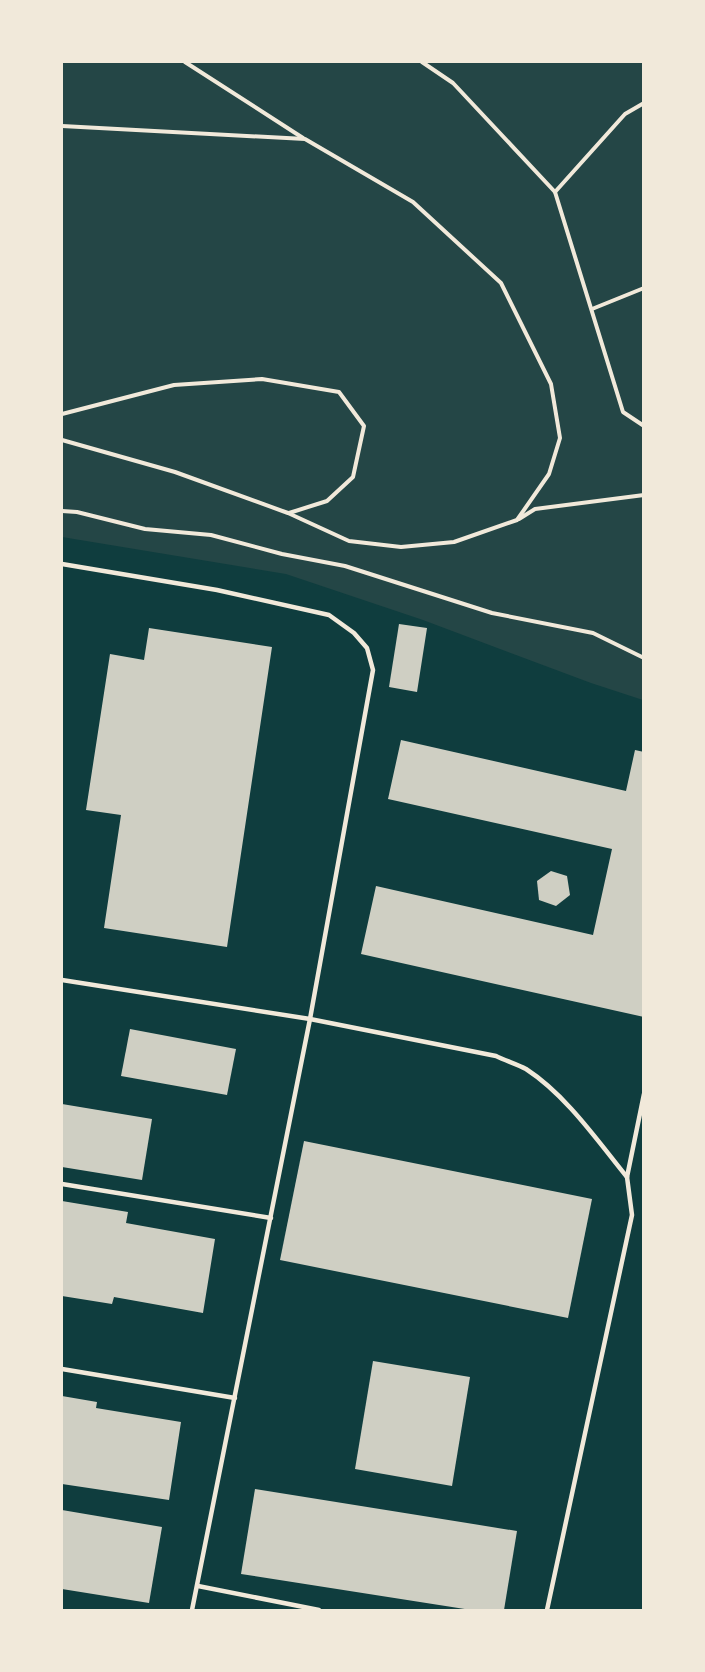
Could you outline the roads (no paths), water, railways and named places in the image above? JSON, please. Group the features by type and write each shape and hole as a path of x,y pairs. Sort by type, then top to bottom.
{"lane":[{"path":"62,564 217,590 329,615 354,633 367,648 373,670 310,1019 192,1611"},
{"path":"62,980 310,1019 496,1056 524,1068 554,1091 627,1177"},
{"path":"546,1611 632,1215 627,1177 644,1094"},
{"path":"62,1184 270,1218"},
{"path":"62,1369 235,1398"},
{"path":"198,1586 319,1611"}]}
